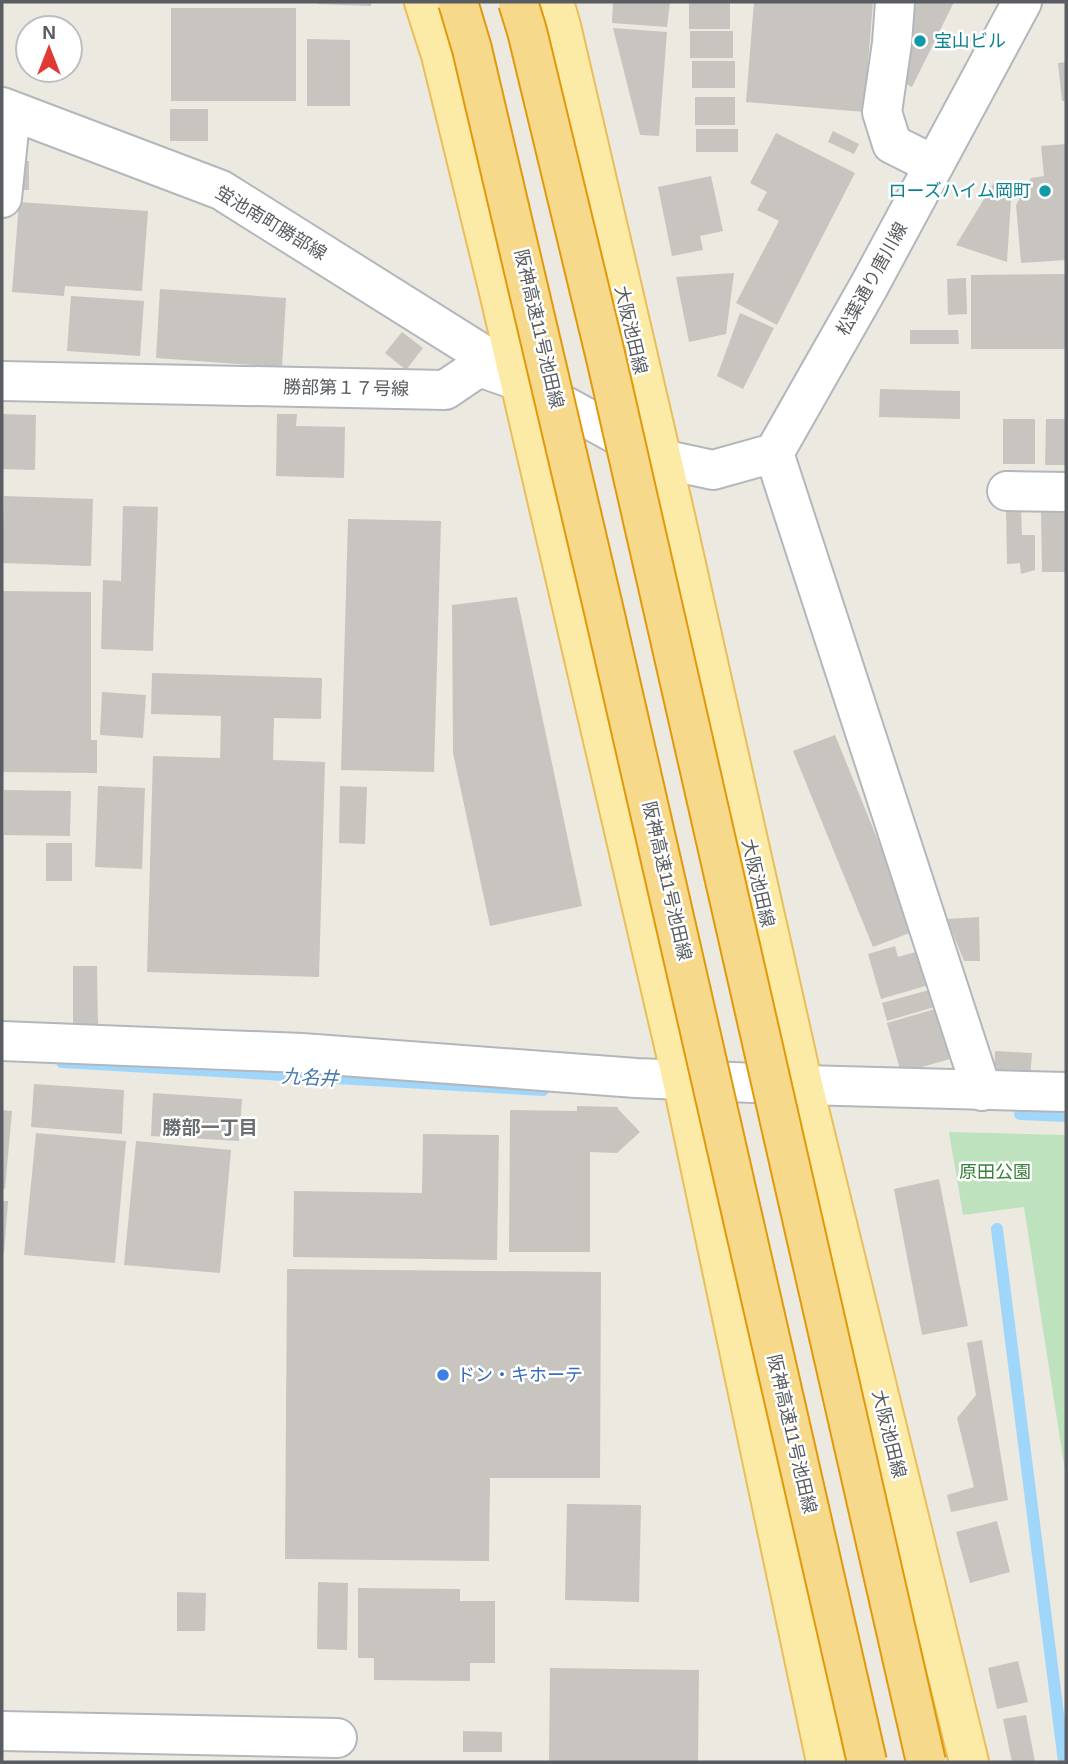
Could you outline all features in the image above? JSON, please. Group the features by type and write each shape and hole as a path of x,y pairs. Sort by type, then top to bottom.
{"highway":[{"name":"阪神高速11号池田線","path":"458,2 472,49 549,370 867,1762"},
{"path":"518,2 618,412 926,1762"}],"main road":[{"path":"424,2 441,55 682,1080 826,1762"},
{"name":"大阪池田線","path":"554,2 662,459 803,1085 969,1762"}],"street":[{"path":"895,2 882,112 892,144 934,165"},
{"name":"松葉通り唐川線","path":"774,453 869,286 1022,2"},
{"name":"蛍池南町勝部線","path":"6,109 221,190 476,350 519,381"},
{"path":"2,198 6,109"},
{"name":"勝部第１７号線","path":"2,380 445,390 479,368 519,381 662,459"},
{"path":"662,459 713,470 774,453 982,1091"},
{"path":"1007,491 1066,492"},
{"path":"2,1041 302,1053 682,1080 1066,1092"},
{"path":"2,1731 337,1738"}],"green space":[{"name":"原田公園","path":"949,1132 1066,1135 1066,1477 1024,1207 963,1215"}],"building":[{"path":"371,2 371,6 317,4"},
{"path":"613,2 670,2 667,27 612,23"},
{"path":"689,2 730,2 730,29 689,29"},
{"path":"754,2 873,2 864,112 746,102"},
{"name":"宝山ビル","path":"913,2 954,2 912,87 899,80"},
{"path":"171,8 296,8 296,101 171,101"},
{"path":"613,28 667,32 659,136 640,135"},
{"path":"690,31 733,31 733,58 690,58"},
{"path":"307,39 350,40 350,106 307,106"},
{"path":"692,61 735,61 735,88 692,88"},
{"path":"1066,62 1066,101 1062,101 1058,63"},
{"path":"695,97 735,97 735,125 695,125"},
{"path":"170,109 208,109 208,141 170,141"},
{"path":"696,129 738,129 738,152 696,152"},
{"path":"833,131 859,144 854,154 828,142"},
{"path":"776,133 855,173 777,325 736,303 779,221 757,210 767,192 750,183"},
{"name":"ローズハイム岡町","path":"1066,144 1066,260 1021,263 1016,205 1031,178 1044,176 1041,146"},
{"path":"12,161 29,161 29,190 12,190"},
{"path":"711,176 723,231 700,236 703,250 672,256 658,187"},
{"path":"995,181 1012,185 1007,262 956,245"},
{"path":"19,202 148,211 142,291 65,286 64,296 12,292"},
{"path":"734,273 726,334 689,342 676,277"},
{"path":"1066,274 1066,349 971,349 971,275"},
{"path":"966,278 967,314 948,315 947,279"},
{"path":"160,289 286,298 282,367 156,358"},
{"path":"71,296 144,301 140,356 67,351"},
{"path":"740,313 774,328 743,389 717,376"},
{"path":"910,330 958,330 959,344 910,344"},
{"path":"402,332 423,348 406,370 385,353"},
{"path":"880,389 960,391 960,419 879,417"},
{"path":"2,414 36,415 35,470 2,469"},
{"path":"277,414 297,414 296,426 345,427 344,478 276,476"},
{"path":"1003,419 1035,419 1035,464 1003,464"},
{"path":"1046,419 1066,419 1066,465 1045,465"},
{"path":"4,496 93,499 91,566 2,563"},
{"path":"123,506 158,507 153,651 101,649 103,580 121,581"},
{"path":"1006,508 1021,508 1022,535 1035,535 1035,570 1021,574 1020,563 1007,564"},
{"path":"1041,512 1066,512 1066,572 1042,572"},
{"path":"348,519 441,521 434,772 341,770"},
{"path":"2,591 91,592 91,740 97,740 97,773 2,772"},
{"path":"517,597 582,906 490,926 453,753 452,605"},
{"path":"152,673 322,678 321,719 274,718 273,760 325,762 319,977 147,972 153,756 220,758 221,716 151,714"},
{"path":"102,692 146,695 143,738 100,735"},
{"path":"835,735 915,931 873,947 793,751"},
{"path":"98,786 145,788 142,869 95,867"},
{"path":"340,786 367,787 365,844 339,843"},
{"path":"4,790 71,791 70,836 4,835"},
{"path":"46,843 72,843 72,881 46,881"},
{"path":"979,917 980,961 964,961 947,919"},
{"path":"895,946 898,957 919,951 929,985 881,999 868,954"},
{"path":"73,966 97,966 98,1028 73,1028"},
{"path":"929,990 934,1007 887,1021 882,1003"},
{"path":"935,1009 950,1059 901,1073 887,1023"},
{"path":"995,1051 1032,1053 1030,1078 994,1075"},
{"path":"34,1084 124,1090 122,1134 31,1127"},
{"path":"153,1093 242,1099 239,1141 151,1136"},
{"path":"577,1106 618,1107 640,1132 617,1153 590,1152 590,1252 509,1252 510,1110 577,1111"},
{"path":"2,1110 12,1111 5,1189 2,1188"},
{"path":"36,1133 126,1141 115,1263 24,1255"},
{"path":"423,1134 499,1135 497,1260 293,1257 294,1191 422,1193"},
{"path":"136,1141 231,1150 220,1273 124,1265"},
{"path":"939,1179 968,1326 922,1335 894,1189"},
{"path":"2,1201 8,1201 4,1253 2,1253"},
{"name":"ドン・キホーテ","path":"287,1269 601,1272 600,1478 490,1478 489,1561 285,1559"},
{"path":"982,1340 1008,1500 951,1512 947,1495 974,1487 957,1418 976,1395 967,1343"},
{"path":"567,1504 641,1505 639,1602 565,1600"},
{"path":"997,1521 1010,1572 970,1583 956,1532"},
{"path":"318,1582 348,1583 347,1650 317,1649"},
{"path":"358,1588 460,1589 460,1601 495,1601 495,1663 470,1663 470,1681 374,1680 374,1658 358,1658"},
{"path":"177,1592 206,1593 205,1631 177,1631"},
{"path":"1018,1661 1028,1702 997,1709 988,1668"},
{"path":"550,1668 699,1670 698,1762 549,1762"},
{"path":"1026,1715 1035,1762 1012,1762 1003,1719"},
{"path":"463,1731 502,1732 502,1752 463,1752"}],"waterway":[{"name":"九名井","path":"62,1062 543,1090"},
{"name":"九名井","path":"1020,1114 1066,1116"},
{"path":"997,1229 1064,1762"}],"place":[{"name":"宝山ビル","path":"920,41"},
{"name":"ローズハイム岡町","path":"1045,191"},
{"name":"ドン・キホーテ","path":"443,1375"}],"district":[{"name":"勝部一丁目","path":"210,1127"}]}
